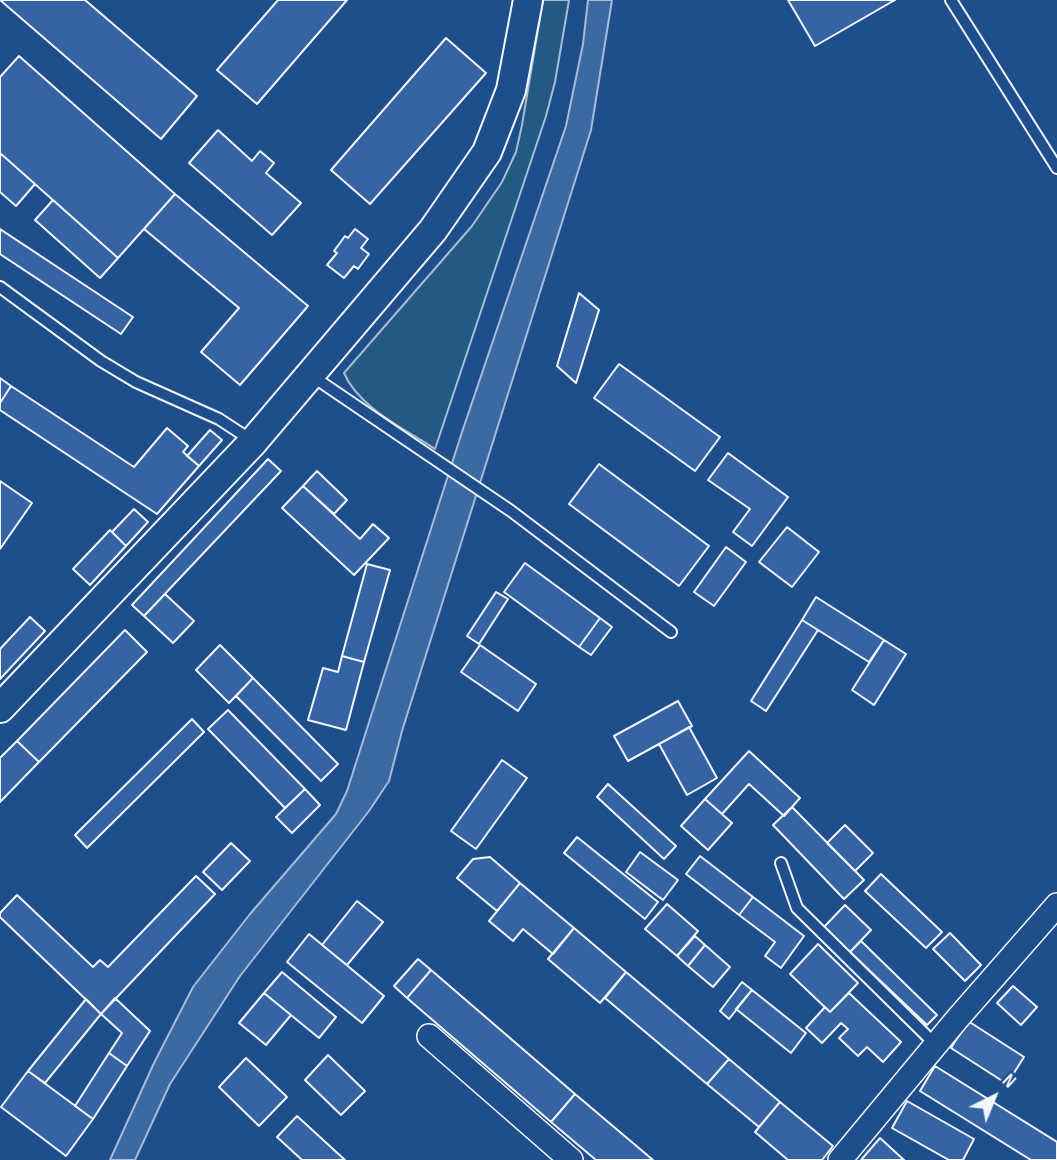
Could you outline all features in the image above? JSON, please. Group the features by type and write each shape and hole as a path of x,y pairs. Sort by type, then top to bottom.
{"street":[{"path":"0,708 253,442 433,230 487,152 511,90 528,0"},
{"path":"841,1160 1057,905"},
{"path":"429,1037 571,1160"}],"lane":[{"path":"951,0 1057,168"},
{"path":"0,287 101,361 135,382 219,419 253,442"},
{"path":"310,375 511,511 671,632"},
{"path":"781,863 797,908 936,1045"}],"shaded area":[{"path":"543,0 569,0 555,82 435,449 371,407 360,397 344,373 472,226 502,182 516,152"},
{"path":"588,0 612,0 591,130 402,731 389,781 369,811 240,976 170,1084 135,1160 110,1160 154,1063 193,987 250,914 336,814 347,791 462,432 566,126 583,44"}],"building":[{"path":"0,0 85,0 197,96 161,139"},
{"path":"278,0 347,0 257,104 217,70"},
{"path":"788,0 895,0 815,46"},
{"path":"446,38 486,73 370,204 331,170"},
{"path":"19,56 175,194 118,258 0,153 0,77"},
{"path":"218,130 252,161 260,151 274,163 266,173 301,203 272,235 189,163"},
{"path":"0,153 35,184 16,206 0,192"},
{"path":"175,194 308,306 240,385 201,352 239,308 144,229"},
{"path":"53,200 118,258 100,278 35,220"},
{"path":"0,229 133,317 121,334 0,254"},
{"path":"355,229 368,239 361,248 369,254 358,269 354,266 344,278 327,265 337,253 334,251 345,236 348,238"},
{"path":"579,293 599,310 576,383 557,366"},
{"path":"619,364 720,437 695,471 594,398"},
{"path":"0,378 11,386 0,403"},
{"path":"11,386 134,467 167,428 188,446 183,452 199,466 157,514 0,410 0,403"},
{"path":"210,430 222,440 199,466 187,456"},
{"path":"728,453 788,497 752,546 733,532 750,509 708,480"},
{"path":"268,459 281,471 144,616 132,605"},
{"path":"599,464 709,546 679,586 569,504"},
{"path":"317,471 347,500 334,514 303,486"},
{"path":"0,481 32,503 0,549"},
{"path":"303,486 360,539 373,524 389,538 354,575 282,508"},
{"path":"134,509 148,522 126,546 112,532"},
{"path":"787,527 819,552 792,587 759,562"},
{"path":"110,530 126,546 90,585 73,569"},
{"path":"726,547 746,562 714,606 694,592"},
{"path":"525,563 600,618 579,647 504,592"},
{"path":"367,564 390,570 364,662 342,656"},
{"path":"496,592 508,599 479,644 467,636"},
{"path":"165,594 194,621 173,643 144,616"},
{"path":"816,597 884,640 869,662 802,620"},
{"path":"30,617 45,631 0,679 0,649"},
{"path":"600,618 612,627 591,655 579,647"},
{"path":"802,620 818,630 766,711 751,701"},
{"path":"125,630 147,652 39,762 17,741"},
{"path":"884,640 906,654 874,705 852,690"},
{"path":"220,645 253,678 229,703 196,670"},
{"path":"480,645 536,684 518,711 461,672"},
{"path":"342,656 364,662 346,730 308,720 323,668 338,672"},
{"path":"253,678 338,764 321,781 236,696"},
{"path":"678,701 692,726 628,761 614,736"},
{"path":"228,710 305,789 285,808 208,729"},
{"path":"192,719 204,732 87,848 75,835"},
{"path":"689,727 717,778 687,795 659,744"},
{"path":"17,741 39,762 0,802 0,758"},
{"path":"749,751 800,798 784,816 749,784 722,814 705,799"},
{"path":"502,760 527,778 476,849 451,831"},
{"path":"608,784 676,846 664,859 597,797"},
{"path":"305,789 320,805 292,833 276,817"},
{"path":"705,799 732,823 708,850 681,826"},
{"path":"792,807 864,880 844,899 773,825"},
{"path":"845,825 873,853 855,871 827,843"},
{"path":"577,837 658,902 645,919 564,853"},
{"path":"231,843 250,861 222,890 203,872"},
{"path":"640,852 678,880 663,900 626,872"},
{"path":"700,856 753,897 739,915 686,874"},
{"path":"490,857 520,883 497,911 457,878 473,859"},
{"path":"881,874 942,932 926,948 865,891"},
{"path":"196,876 215,894 101,1014 0,917 0,913 17,895 93,967 100,960 108,967"},
{"path":"520,883 574,928 553,954 523,929 513,941 489,921"},
{"path":"753,897 804,936 781,968 765,956 775,942 739,915"},
{"path":"357,901 383,922 347,965 322,945"},
{"path":"667,904 698,931 677,956 645,929"},
{"path":"845,905 871,930 850,952 824,927"},
{"path":"574,928 626,972 600,1003 548,959"},
{"path":"950,933 981,965 965,981 933,949"},
{"path":"309,934 384,996 362,1023 287,962"},
{"path":"695,936 705,945 688,966 677,956"},
{"path":"861,941 937,1015 927,1025 850,952"},
{"path":"818,944 858,983 830,1012 790,974"},
{"path":"705,945 730,967 713,987 688,966"},
{"path":"418,959 431,970 407,998 394,986"},
{"path":"431,970 575,1094 551,1122 407,998"},
{"path":"282,972 336,1017 319,1038 264,993"},
{"path":"626,972 729,1059 707,1084 605,998"},
{"path":"742,982 752,990 729,1019 720,1011"},
{"path":"1013,986 1037,1007 1021,1025 997,1003"},
{"path":"752,990 806,1033 791,1053 736,1009"},
{"path":"264,993 291,1015 266,1045 239,1023"},
{"path":"849,993 901,1042 883,1062 867,1047 858,1056 839,1038 848,1029 841,1023 822,1043 806,1028 825,1007 830,1012"},
{"path":"115,998 150,1031 127,1066 109,1053 122,1033 101,1014"},
{"path":"86,999 101,1014 45,1083 28,1071"},
{"path":"968,1021 1024,1057 1007,1084 951,1048"},
{"path":"109,1053 127,1066 93,1119 75,1106"},
{"path":"328,1055 365,1091 341,1115 305,1080"},
{"path":"246,1058 287,1097 259,1126 219,1087"},
{"path":"729,1059 780,1102 759,1127 707,1084"},
{"path":"935,1066 1057,1142 1057,1160 1031,1160 920,1091"},
{"path":"28,1071 93,1119 66,1156 1,1107"},
{"path":"575,1094 653,1160 596,1160 551,1122"},
{"path":"907,1101 974,1139 963,1160 949,1160 892,1128"},
{"path":"780,1102 833,1146 822,1160 788,1160 755,1132"},
{"path":"297,1116 345,1160 302,1160 277,1137"},
{"path":"880,1138 904,1160 861,1160"}]}
